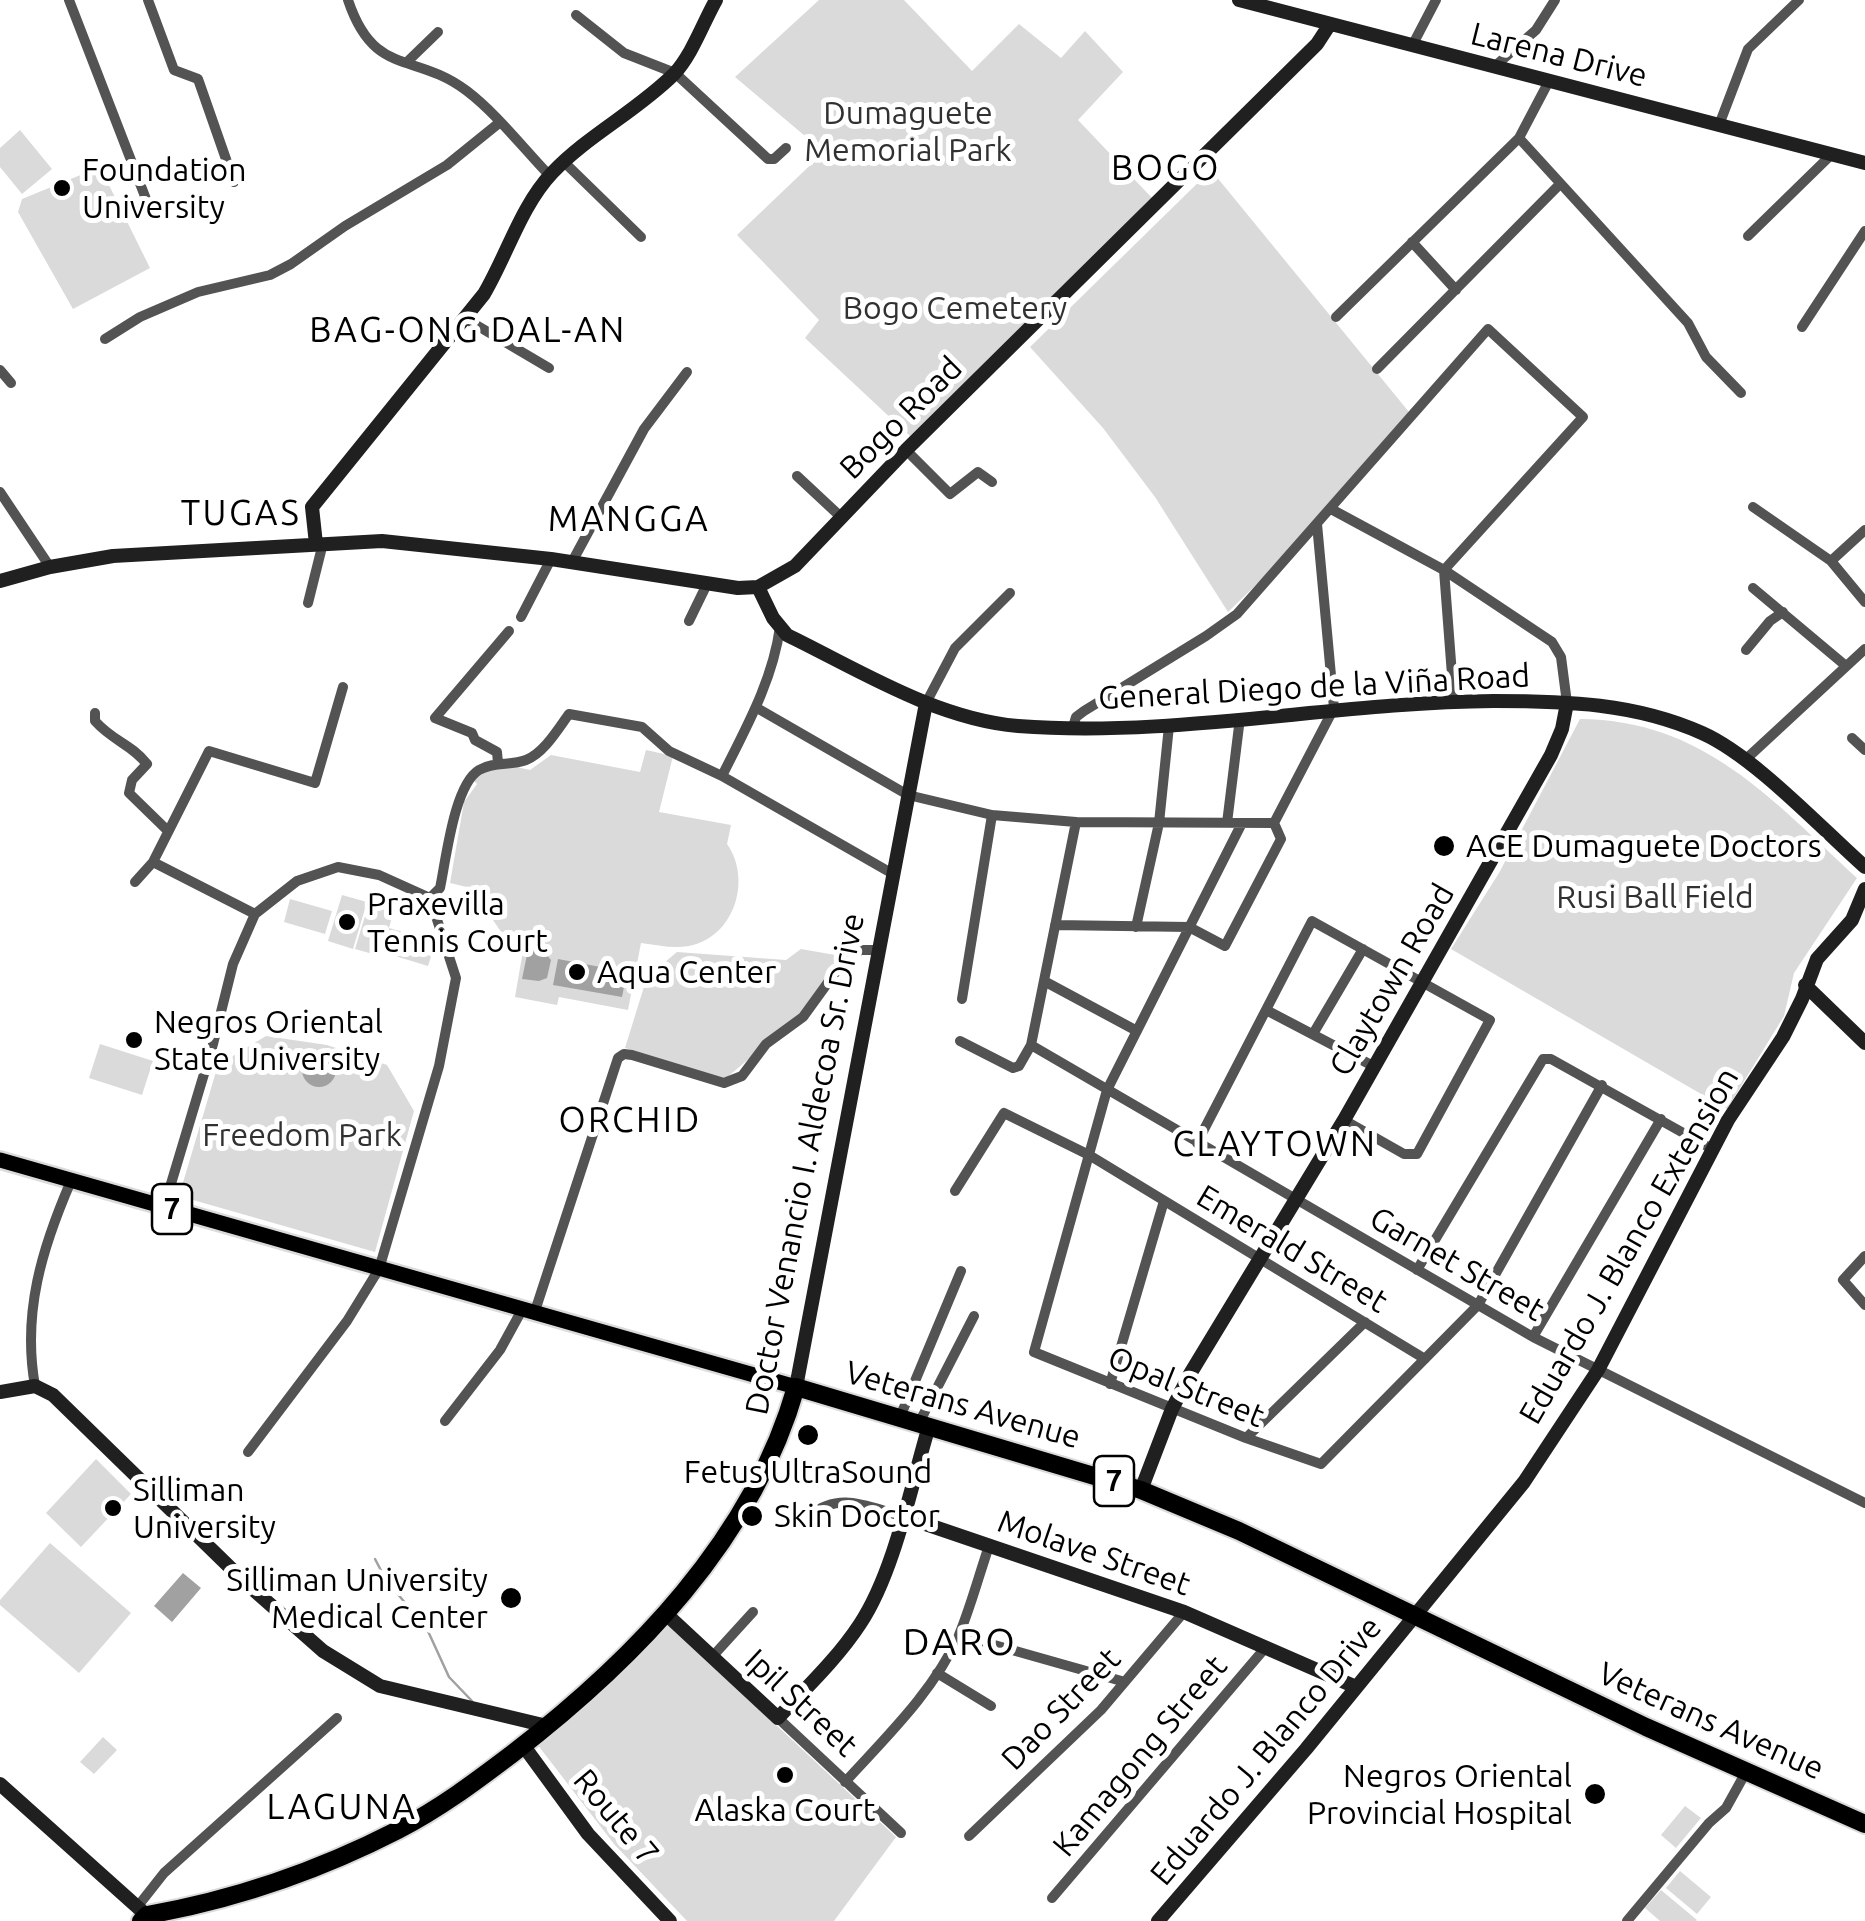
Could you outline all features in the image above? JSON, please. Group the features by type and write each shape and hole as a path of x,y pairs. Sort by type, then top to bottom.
{"highway":[{"name":"Veterans Avenue","path":"796,1387 1141,1490 1238,1530 1746,1772 1865,1824"},
{"name":"Doctor Venancio I. Aldecoa Sr. Drive","path":"145,1916 204,1903 291,1875 380,1838 456,1796 547,1726 613,1668 702,1567 756,1485 780,1436 796,1387"}],"main road":[{"name":"Veterans Avenue","path":"0,1160 796,1387"}],"street":[{"path":"69,0 146,200"},
{"path":"148,0 174,70 198,80 234,182"},
{"path":"348,0 364,37 387,56 461,86 487,108 550,176"},
{"path":"308,603 319,544 312,507 466,318 504,261 532,200 550,176 675,73 716,0"},
{"name":"Larena Drive","path":"1239,0 1277,4 1330,24 1865,162"},
{"path":"1412,46 1436,0"},
{"path":"1494,67 1536,30 1556,0"},
{"path":"1719,125 1748,49 1800,0"},
{"path":"576,15 624,53 675,73 768,159 776,158 786,148"},
{"name":"Bogo Road","path":"758,587 786,574 1317,44 1330,24"},
{"path":"406,62 438,32"},
{"path":"1336,317 1519,138 1549,81"},
{"path":"104,340 140,317 198,292 270,275 291,264 446,165 499,123"},
{"path":"1519,138 1688,323 1706,357 1741,393"},
{"path":"1748,236 1832,154"},
{"path":"564,162 641,236"},
{"path":"1377,369 1560,184"},
{"path":"1802,327 1865,231"},
{"path":"1412,242 1456,290"},
{"path":"466,318 549,368"},
{"path":"1073,727 1084,711 1232,618 1488,328 1582,417 1444,570 1454,702"},
{"path":"0,370 12,383"},
{"path":"572,562 644,428 688,372"},
{"path":"906,450 950,494 978,472 992,482"},
{"path":"796,476 842,518"},
{"path":"0,492 50,567"},
{"path":"1753,507 1831,561 1865,602"},
{"path":"1331,509 1444,570 1552,642 1561,656 1567,704"},
{"path":"1274,824 1334,708 1317,524"},
{"path":"1831,561 1865,530"},
{"path":"0,581 114,556 382,541 758,587"},
{"path":"521,617 551,559"},
{"path":"689,621 708,582"},
{"name":"General Diego de la Viña Road","path":"758,587 787,635 926,703 1015,726 1169,726 1334,708 1454,702 1617,706 1668,719 1723,744 1865,867"},
{"path":"1753,588 1846,666"},
{"name":"Doctor Venancio I. Aldecoa Sr. Drive","path":"796,1387 926,703 955,648 1010,594"},
{"path":"1746,650 1770,621 1784,612"},
{"path":"722,776 756,708 777,648 780,626"},
{"path":"498,764 497,752 475,740 472,732 435,718 509,631"},
{"path":"1745,760 1865,649"},
{"path":"135,882 153,862 209,750 315,783 342,687"},
{"name":"Claytown Road","path":"1141,1490 1172,1409 1424,982 1551,755 1567,704"},
{"path":"756,708 908,796 992,814 1076,822 1274,824"},
{"path":"95,714 94,722 107,735 135,748 147,764 132,780 129,793 168,830"},
{"path":"430,898 440,888 466,784 478,770 526,760 540,750 570,714 642,727 670,752 722,776 893,874"},
{"path":"1227,823 1240,718"},
{"path":"1136,927 1159,822 1169,726"},
{"path":"1852,738 1865,750"},
{"path":"962,999 992,814"},
{"path":"960,1041 1012,1068 1019,1066 1031,1045 1076,822"},
{"path":"1089,1155 1107,1090 1242,823"},
{"path":"1055,926 1190,926 1225,946 1281,839 1274,824"},
{"path":"153,862 255,914"},
{"path":"164,1207 233,964 255,914 297,882 338,868 379,875 430,898 456,978 438,1066 379,1269 347,1322 248,1452"},
{"name":"Eduardo J. Blanco Extension","path":"1416,1616 1524,1482 1598,1370 1712,1148 1783,1037 1817,959 1852,920 1865,888"},
{"path":"1197,1143 1312,921 1490,1020 1420,1150 1412,1156 1344,1120"},
{"path":"1313,1034 1363,949"},
{"path":"445,1421 529,1310 618,1058 632,1054 724,1082 742,1076 766,1044 803,1017 845,959 861,950 880,950"},
{"path":"1044,980 1137,1031"},
{"path":"1805,985 1861,1039"},
{"path":"1268,1011 1375,1067"},
{"path":"1861,1039 1865,1020"},
{"name":"Garnet Street","path":"1031,1045 1533,1337 1865,1503"},
{"path":"1417,1270 1543,1060 1550,1058 1602,1085 1712,1148"},
{"path":"1425,1359 1478,1305 1602,1085"},
{"name":"Emerald Street","path":"955,1191 1004,1112 1089,1155 1425,1359"},
{"path":"1533,1337 1661,1119"},
{"name":"Opal Street","path":"1089,1155 1034,1352 1320,1464 1425,1359"},
{"path":"35,1386 30,1344 39,1263 71,1181"},
{"path":"1110,1384 1164,1201"},
{"path":"1865,1256 1843,1280 1865,1305"},
{"path":"900,1417 962,1270"},
{"path":"778,1718 836,1656 862,1622 880,1587 924,1424 974,1316"},
{"path":"1246,1438 1365,1322"},
{"path":"0,1392 35,1386 53,1394 247,1584 323,1651 380,1686 547,1726"},
{"name":"Molave Street","path":"810,1516 832,1502 902,1516 1184,1612 1356,1687"},
{"path":"844,1782 904,1718 937,1673 959,1635 989,1546"},
{"path":"712,1657 753,1612"},
{"name":"Dao Street","path":"969,1836 1101,1710 1184,1612"},
{"name":"Ipil Street","path":"665,1613 901,1833"},
{"name":"Eduardo J. Blanco Drive","path":"1158,1921 1416,1616"},
{"path":"959,1635 1124,1682"},
{"name":"Kamagong Street","path":"1052,1898 1266,1647"},
{"path":"937,1673 991,1706"},
{"path":"0,1784 145,1916 164,1873 337,1718"},
{"name":"Route 7","path":"523,1745 588,1834 665,1919"},
{"path":"1627,1921 1708,1823 1726,1808 1746,1772"}],"green space":[{"name":"Dumaguete Memorial Park","path":"819,0 904,0 972,71 1019,24 1061,58 1085,31 1123,72 1078,120 1153,199 910,436 805,338 819,320 737,235 824,152 735,77"},
{"path":"20,130 52,169 22,194 0,167 0,148"},
{"path":"100,167 150,268 73,309 18,212 22,199"},
{"path":"1211,170 1409,412 1301,541 1228,612 1155,497 1103,428 1030,347"},
{"name":"Rusi Ball Field","path":"1580,719 1624,723 1664,733 1700,749 1765,794 1857,878 1794,973 1784,1016 1727,1109 1451,949 1499,873"},
{"path":"646,750 673,756 659,812 731,825 727,844 738,873 738,889 728,919 705,940 689,946 641,943 628,1010 559,997 557,1005 515,997 524,945 508,942 471,888 450,883 464,802 477,784 473,779 498,763 530,770 551,755 640,772"},
{"name":"Praxevilla Tennis Court","path":"342,895 367,902 353,949 328,941"},
{"path":"290,899 332,911 325,934 284,922"},
{"path":"369,903 394,910 389,928 436,941 428,966 382,952 380,956 355,949"},
{"path":"801,949 841,956 797,1018 725,1079 625,1048 647,977 677,952 786,960"},
{"name":"Freedom Park","path":"266,1036 327,1045 387,1065 414,1111 375,1252 179,1196 218,1065"},
{"path":"100,1044 153,1061 142,1095 89,1078"},
{"path":"96,1459 131,1494 81,1547 46,1513"},
{"path":"50,1543 131,1613 79,1673 0,1605 0,1600"},
{"path":"667,1623 896,1837 834,1921 687,1921 614,1844 537,1744"},
{"path":"103,1737 117,1750 94,1774 80,1762"},
{"path":"1685,1806 1701,1818 1676,1848 1661,1835"},
{"path":"1680,1871 1711,1897 1697,1914 1666,1888"},
{"path":"1661,1890 1697,1920 1660,1921 1645,1908"}],"shaded area":[{"path":"528,950 546,954 551,960 547,978 522,979"},
{"path":"558,959 627,972 622,997 553,985"},
{"path":"319,1053 331,1058 336,1070 331,1082 319,1087 307,1082 302,1070 307,1058"},
{"path":"183,1573 201,1588 172,1622 154,1606"}],"waterway":[{"path":"375,1559 386,1580 427,1629 449,1677 472,1701"}],"place":[{"name":"Foundation University","path":"62,188"},
{"name":"ACE Dumaguete Doctors","path":"1444,846"},
{"name":"Praxevilla Tennis Court","path":"347,922"},
{"name":"Aqua Center","path":"577,972"},
{"name":"Negros Oriental State University","path":"134,1040"},
{"name":"Fetus UltraSound","path":"808,1435"},
{"name":"Silliman University","path":"113,1508"},
{"name":"Skin Doctor","path":"752,1516"},
{"name":"Silliman University Medical Center","path":"511,1598"},
{"name":"Alaska Court","path":"785,1775"},
{"name":"Negros Oriental Provincial Hospital","path":"1595,1794"}],"district":[{"name":"BOGO","path":"1166,168"},
{"name":"BAG-ONG DAL-AN","path":"468,330"},
{"name":"TUGAS","path":"241,513"},
{"name":"MANGGA","path":"629,519"},
{"name":"ORCHID","path":"630,1120"},
{"name":"CLAYTOWN","path":"1275,1144"},
{"name":"DARO","path":"960,1642"},
{"name":"LAGUNA","path":"342,1807"}],"park label":[{"name":"Bogo Cemetery","path":"955,308"}]}
